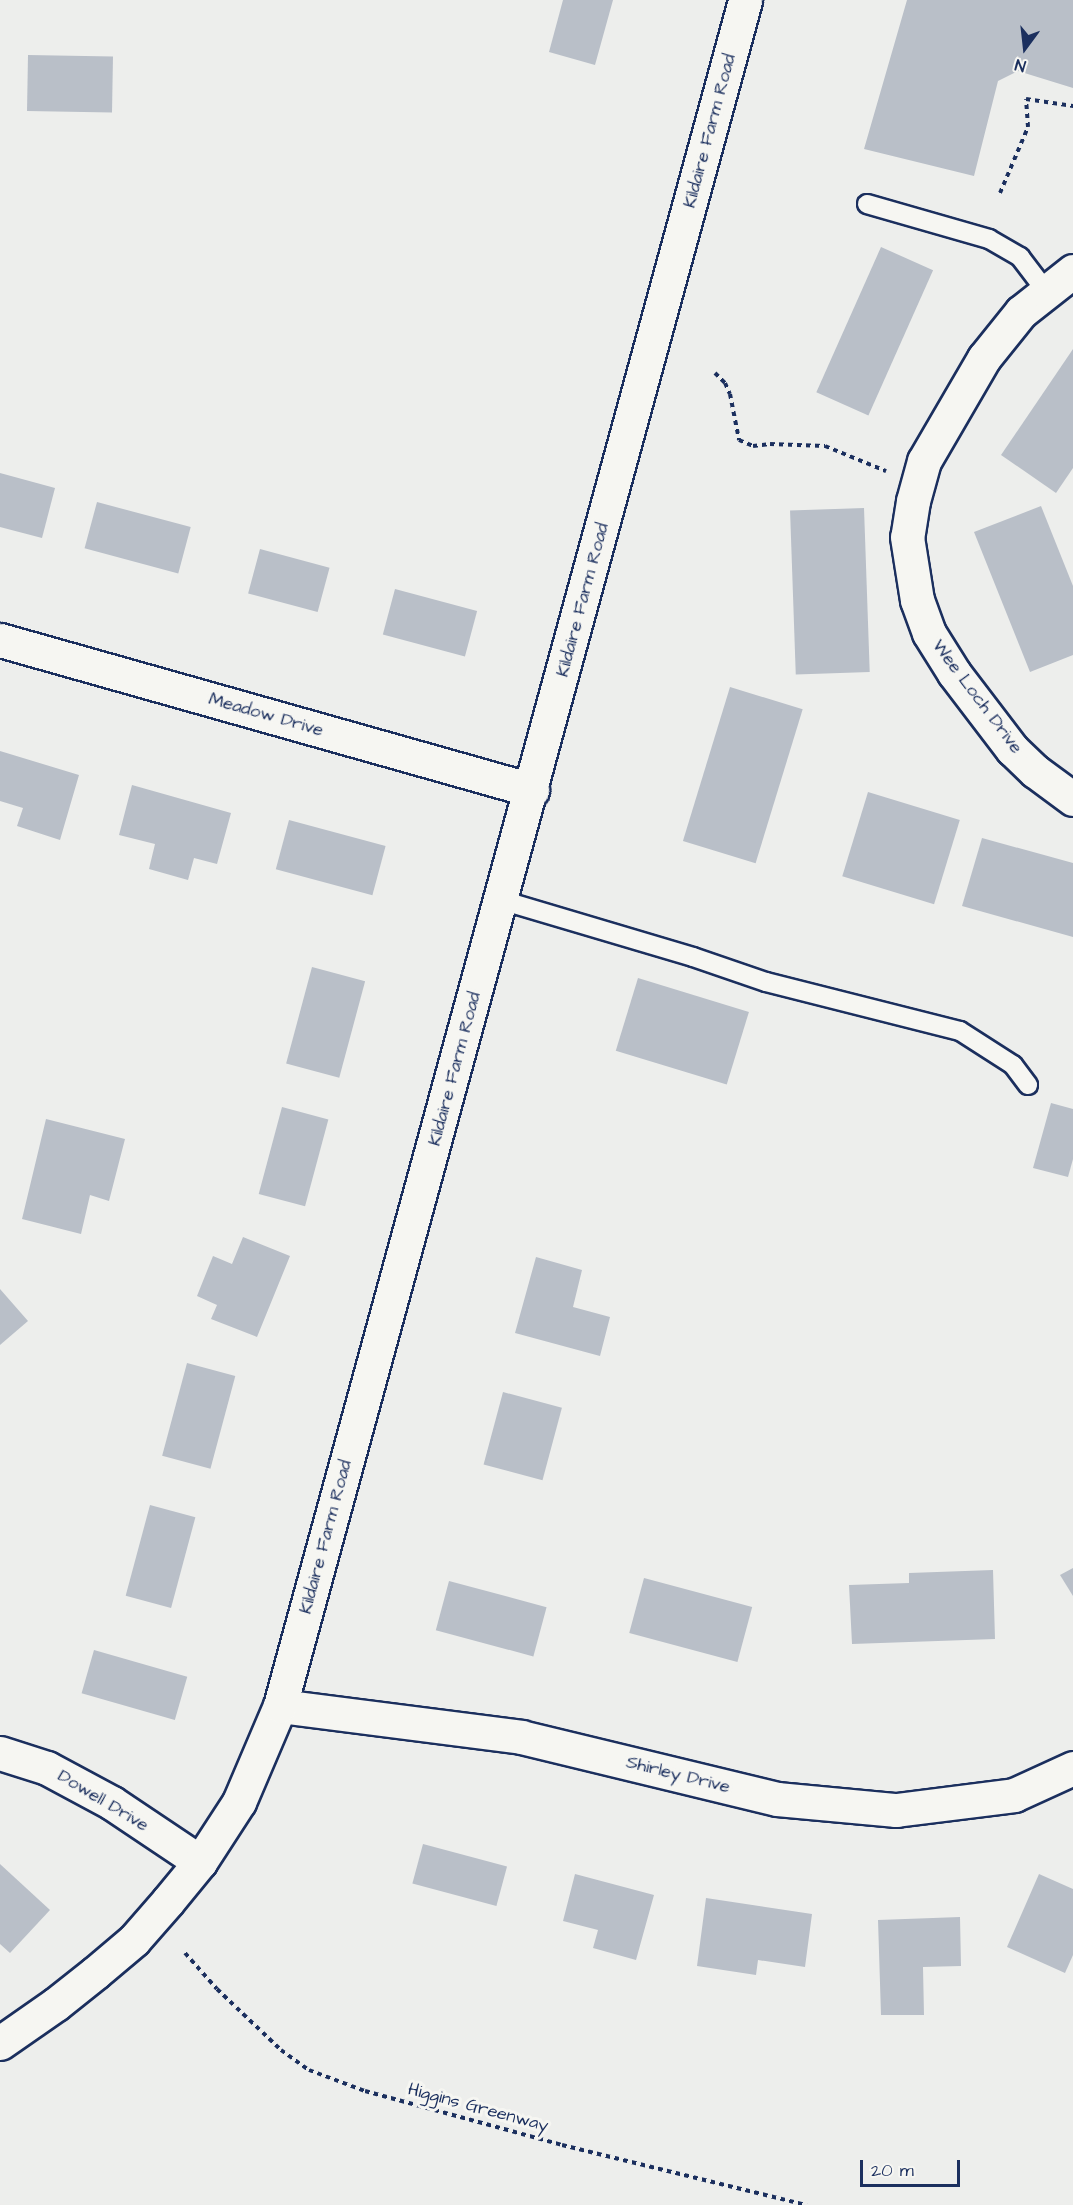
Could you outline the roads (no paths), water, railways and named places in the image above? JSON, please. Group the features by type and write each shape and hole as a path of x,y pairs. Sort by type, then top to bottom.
{"street":[{"name":"Kildaire Farm Road","path":"0,2043 56,2004 134,1940 200,1862 239,1802 280,1706 746,0"},
{"name":"Wee Loch Drive","path":"1073,271 1021,312 984,358 938,433 919,479 907,537 917,600 929,633 954,673 1011,749 1035,771 1073,799"},
{"name":"Meadow Drive","path":"0,640 532,790"},
{"name":"Shirley Drive","path":"280,1706 521,1737 777,1798 896,1810 1014,1795 1073,1768"},
{"name":"Dowell Drive","path":"0,1753 47,1768 112,1803 200,1862"}],"lane":[{"path":"867,204 989,239 1020,257 1046,291"},
{"path":"501,900 693,957 766,982 960,1031 1013,1065 1028,1084"}]}
